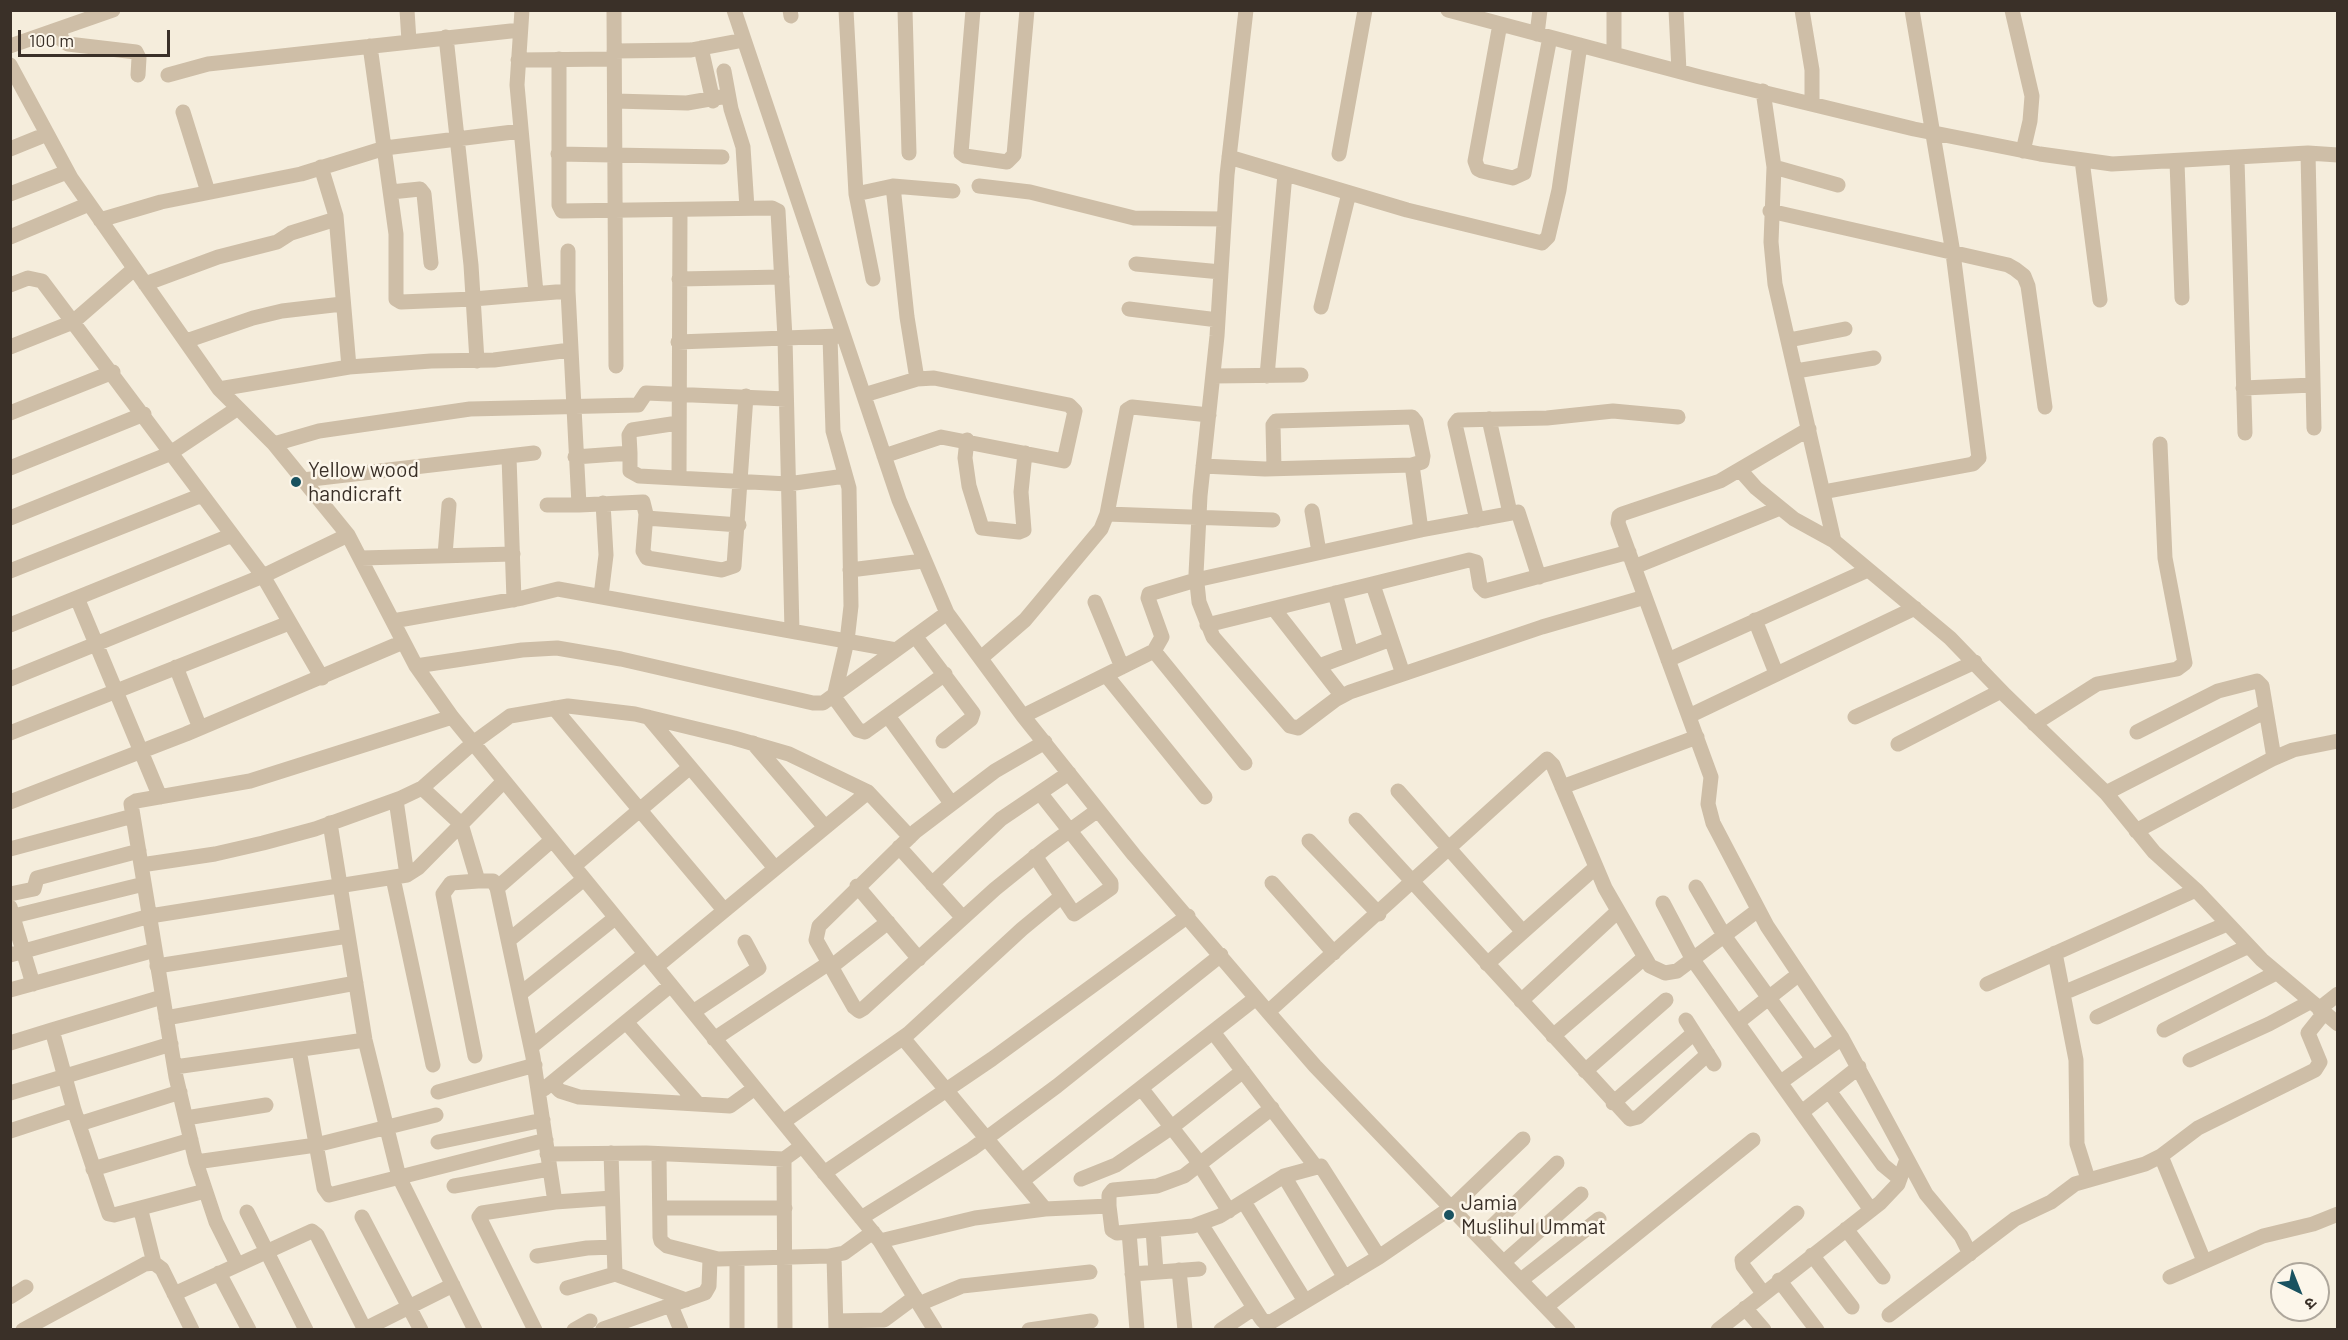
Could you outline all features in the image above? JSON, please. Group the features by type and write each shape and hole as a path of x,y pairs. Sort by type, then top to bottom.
{"street":[{"path":"10,45 113,10"},
{"path":"406,10 409,40"},
{"path":"522,10 518,60 521,131 536,293"},
{"path":"614,10 616,366"},
{"path":"734,10 838,336 864,395 923,561 946,613 1023,716 1098,810 1268,1012 1315,1066 1568,1329"},
{"path":"846,10 856,194 873,279"},
{"path":"905,10 909,153"},
{"path":"973,10 961,153 965,156 1007,162 1014,154 1027,10"},
{"path":"1246,10 1229,157 1218,320 1203,466 1196,580 1199,602 1207,625 1223,651 1290,726 1298,728 1342,696 1542,627 1645,597"},
{"path":"1339,154 1365,10"},
{"path":"1448,10 1679,71 1932,132 2023,151 2112,164 2237,159 2308,153 2337,155"},
{"path":"1500,24 1475,161 1478,169 1482,171 1513,178 1524,173 1544,36 1540,10"},
{"path":"1614,10 1614,54"},
{"path":"1676,10 1679,71"},
{"path":"1823,492 1973,464 1979,458 1953,253 1912,10"},
{"path":"2012,10 2032,96 2030,121 2023,151"},
{"path":"1803,11 1812,70 1812,103"},
{"path":"59,29 62,40 68,44 136,52 139,57 138,75"},
{"path":"168,75 208,64 409,40 520,30"},
{"path":"446,37 458,139 477,361"},
{"path":"518,60 667,52 744,40"},
{"path":"1229,157 1348,193 1542,243 1548,237 1559,189 1580,45"},
{"path":"370,46 396,234 395,296 397,301 473,299 568,291"},
{"path":"701,48 720,99 743,147 747,208"},
{"path":"559,59 559,205 562,211 747,208 772,208 777,211 785,338 792,631"},
{"path":"10,65 67,172 219,389 274,444 348,535 416,666 452,717 877,1237 935,1329"},
{"path":"720,99 724,71"},
{"path":"1763,91 1774,167 1770,211 1776,284 1834,540"},
{"path":"615,101 687,104 720,99"},
{"path":"183,112 208,192"},
{"path":"100,220 161,202 271,182 385,148 521,131"},
{"path":"10,149 47,134"},
{"path":"2308,153 2314,428"},
{"path":"558,154 722,157"},
{"path":"2237,159 2245,433"},
{"path":"2082,160 2100,300"},
{"path":"2177,162 2182,298"},
{"path":"321,167 336,219 343,269 342,304 349,367"},
{"path":"1774,167 1838,185"},
{"path":"10,194 67,172"},
{"path":"1267,375 1285,174"},
{"path":"856,194 893,186 919,186 952,191"},
{"path":"893,186 907,317 917,379"},
{"path":"979,186 1030,192 1134,219 1224,219"},
{"path":"391,192 420,189 424,194 431,263"},
{"path":"1321,308 1348,193"},
{"path":"10,237 89,204"},
{"path":"679,478 680,210"},
{"path":"1770,211 2008,265 2024,276 2028,286 2038,347 2045,406"},
{"path":"145,284 218,257 277,242 291,233 336,219"},
{"path":"568,251 572,408 579,505"},
{"path":"1136,264 1221,272"},
{"path":"10,347 73,322 134,268"},
{"path":"679,279 782,277"},
{"path":"10,285 28,278 42,281 113,372 144,414 169,454 263,576 322,678"},
{"path":"186,341 232,324 273,313 342,304"},
{"path":"1129,309 1218,320"},
{"path":"1789,340 1845,328"},
{"path":"678,342 838,336"},
{"path":"834,697 848,641 850,570 849,488 833,431 838,336"},
{"path":"219,389 349,367 431,361 477,361 570,350"},
{"path":"1796,371 1874,358"},
{"path":"10,413 113,372"},
{"path":"1212,376 1301,375"},
{"path":"864,395 917,379 956,382 1073,408 1076,416 1064,460 967,440 941,437 884,456"},
{"path":"2243,388 2313,385"},
{"path":"274,444 319,431 470,409 638,405 646,393 786,399"},
{"path":"547,505 643,502 645,518 643,551 647,558 722,570 734,566 739,525 746,396"},
{"path":"10,518 169,454 238,408"},
{"path":"981,658 1039,605 1093,541 1107,514 1125,415 1129,408 1209,414"},
{"path":"1477,520 1455,424 1458,420 1547,417 1613,411 1678,417"},
{"path":"10,468 144,414"},
{"path":"1203,466 1274,468 1419,465 1423,460 1415,419 1343,418 1274,422 1274,468"},
{"path":"1489,419 1510,513"},
{"path":"678,423 632,430 629,435 633,474 788,484 845,476"},
{"path":"1809,429 1720,481 1619,516 1618,523 1711,777 1708,804 1710,815 1758,910 1842,1038 1926,1194 1961,1236 1970,1254"},
{"path":"967,440 965,458 969,486 982,528 1019,532 1024,530 1021,492 1025,453"},
{"path":"2034,724 2097,684 2177,669 2185,663 2165,558 2160,444"},
{"path":"303,480 534,453"},
{"path":"575,457 630,453"},
{"path":"509,457 514,600"},
{"path":"1412,465 1421,530"},
{"path":"1740,470 1780,508 1811,530 1834,540 1975,662 2001,691 2106,793 2154,852 2196,890 2276,973 2337,1024"},
{"path":"10,571 202,495"},
{"path":"601,596 606,555 603,503"},
{"path":"445,555 444,538 449,505"},
{"path":"1634,567 1780,508"},
{"path":"1312,511 1319,552"},
{"path":"1023,716 1154,651 1162,638 1148,598 1149,594 1196,580 1421,530 1510,513 1520,513 1539,577"},
{"path":"1107,514 1273,520"},
{"path":"645,518 739,525"},
{"path":"10,625 232,535"},
{"path":"10,679 263,576 348,535"},
{"path":"1207,625 1469,560 1476,562 1483,591 1629,552"},
{"path":"361,558 513,554"},
{"path":"850,570 923,561"},
{"path":"1668,660 1868,570"},
{"path":"1372,585 1402,674"},
{"path":"393,621 514,600 558,589 896,650"},
{"path":"1335,593 1351,654"},
{"path":"77,598 160,797"},
{"path":"1095,602 1122,667"},
{"path":"1689,716 1914,608"},
{"path":"1274,609 1342,696"},
{"path":"416,666 522,650 557,648 621,659 813,703 823,703 946,613"},
{"path":"1755,621 1776,673"},
{"path":"10,733 289,622"},
{"path":"915,636 973,713 971,719 943,741"},
{"path":"1319,666 1391,639"},
{"path":"10,802 200,728 403,642"},
{"path":"1154,651 1245,763"},
{"path":"1855,717 1975,662"},
{"path":"176,667 200,728"},
{"path":"834,697 861,732 869,730 945,674"},
{"path":"1106,675 1205,797"},
{"path":"2137,732 2218,691 2257,681 2262,686 2274,758"},
{"path":"1898,744 2001,691"},
{"path":"554,708 724,910"},
{"path":"10,894 34,889 37,878 140,858 224,852 330,823 396,800 422,788 473,743 510,716 554,708 597,709 648,717 789,754 868,792 932,884 963,918"},
{"path":"2106,793 2266,711"},
{"path":"888,716 951,803"},
{"path":"237,1264 216,1222 205,1191 180,1092 154,950 133,816 133,802 250,781 452,717"},
{"path":"648,717 775,868"},
{"path":"1562,787 1696,737"},
{"path":"2136,831 2274,758 2293,750 2337,741"},
{"path":"1045,742 995,771 951,803 904,842 857,886 816,930 816,940 859,1011 1035,856 1098,810"},
{"path":"752,743 825,827"},
{"path":"1268,1012 1413,884 1543,760 1550,760 1554,765 1595,868 1617,912 1650,966 1665,973 1677,970 1725,937 1758,910"},
{"path":"574,866 690,768"},
{"path":"932,884 1001,819 1070,774"},
{"path":"18,953 150,916 400,877 418,868 504,781"},
{"path":"422,788 461,824 478,881"},
{"path":"1398,791 1523,932"},
{"path":"656,967 868,792"},
{"path":"1035,856 1076,914 1110,890 1112,886 1040,793"},
{"path":"396,800 400,877 433,1065"},
{"path":"11,848 133,816"},
{"path":"1356,820 1413,884 1613,1102 1630,1119 1638,1117 1711,1059 1690,1026 1613,1102"},
{"path":"330,823 365,1040 399,1178 475,1329"},
{"path":"497,888 552,840"},
{"path":"1309,841 1379,914"},
{"path":"1487,964 1595,868"},
{"path":"508,940 584,879"},
{"path":"475,1056 443,894 451,883 493,880 497,888 535,1065 555,1202"},
{"path":"1272,883 1334,953"},
{"path":"33,984 18,953 12,912 144,884"},
{"path":"857,886 919,959"},
{"path":"1696,887 1725,937 1813,1059"},
{"path":"1987,984 2196,890"},
{"path":"783,1122 903,1038 1022,929 1062,896"},
{"path":"1663,903 1693,960 1871,1210"},
{"path":"1521,1001 1617,912"},
{"path":"824,1173 948,1089 1188,916"},
{"path":"520,994 615,918"},
{"path":"714,1039 830,965 888,922"},
{"path":"2063,993 2227,924"},
{"path":"157,966 348,936"},
{"path":"693,1012 759,968 745,942"},
{"path":"2097,1017 2249,946"},
{"path":"10,990 154,950"},
{"path":"2055,953 2076,1060 2075,1131 2088,1179"},
{"path":"531,1047 645,954"},
{"path":"861,1218 986,1138 1119,1038 1221,955"},
{"path":"1553,1036 1644,958"},
{"path":"2164,1030 2276,973"},
{"path":"1738,1022 1799,974"},
{"path":"166,1018 356,983"},
{"path":"539,1093 670,985"},
{"path":"2190,1060 2268,1024 2318,1008 2337,994"},
{"path":"10,1043 162,998"},
{"path":"1022,1181 1257,998"},
{"path":"1585,1071 1666,1000"},
{"path":"1889,1315 2015,1219 2040,1208 2088,1179 2145,1164 2161,1156 2198,1128 2319,1066 2320,1062 2308,1033 2318,1008"},
{"path":"626,1022 698,1104"},
{"path":"52,1030 107,1211 111,1215 205,1191"},
{"path":"1213,1032 1316,1167"},
{"path":"903,1038 948,1089 1045,1209"},
{"path":"1781,1082 1842,1038"},
{"path":"175,1067 365,1040"},
{"path":"10,1093 171,1044"},
{"path":"299,1050 324,1188 329,1195 399,1178 548,1154 611,1153 784,1159 802,1146"},
{"path":"438,1092 535,1065"},
{"path":"1802,1112 1858,1067"},
{"path":"1081,1179 1116,1165 1172,1127 1243,1071"},
{"path":"552,1083 568,1095 579,1097 730,1106 754,1088"},
{"path":"1141,1088 1200,1164 1229,1211"},
{"path":"1829,1091 1883,1165 1900,1179"},
{"path":"10,1131 180,1092"},
{"path":"186,1118 266,1105"},
{"path":"1272,1108 1200,1164 1170,1182 1137,1189 1113,1190 1109,1195 1112,1230 1117,1233 1201,1224 1229,1211 1284,1176 1316,1167 1324,1168 1379,1257"},
{"path":"196,1162 316,1145 436,1115"},
{"path":"438,1142 543,1120"},
{"path":"1201,1224 1263,1321 1271,1322 1346,1278 1452,1208 1523,1139"},
{"path":"93,1169 191,1140"},
{"path":"1546,1306 1753,1140"},
{"path":"611,1153 615,1274"},
{"path":"454,1186 548,1154"},
{"path":"659,1155 660,1237 663,1244 710,1258 834,1256 877,1237 975,1218 1045,1209 1110,1206"},
{"path":"2161,1156 2204,1261"},
{"path":"784,1159 785,1329"},
{"path":"1718,1329 1890,1193 1900,1179 1907,1159"},
{"path":"1480,1238 1557,1163"},
{"path":"1284,1176 1346,1278"},
{"path":"1504,1262 1581,1194"},
{"path":"535,1329 479,1217 482,1213 555,1202 612,1198"},
{"path":"1244,1202 1305,1301"},
{"path":"660,1208 784,1208"},
{"path":"247,1212 306,1329"},
{"path":"1763,1293 1743,1266 1742,1260 1797,1213"},
{"path":"2170,1276 2263,1236 2313,1224 2337,1214"},
{"path":"142,1215 154,1263 162,1269 192,1329"},
{"path":"362,1217 421,1329"},
{"path":"1521,1280 1599,1219"},
{"path":"1846,1229 1883,1277"},
{"path":"1153,1230 1156,1272"},
{"path":"174,1294 308,1231 315,1232 364,1329 453,1285"},
{"path":"1129,1232 1137,1329"},
{"path":"537,1256 614,1247"},
{"path":"1812,1255 1852,1307"},
{"path":"834,1256 836,1325 884,1325 917,1301 962,1286 1055,1278 1090,1272"},
{"path":"603,1329 686,1300 707,1290 710,1258"},
{"path":"737,1259 737,1329"},
{"path":"23,1329 145,1264 154,1263"},
{"path":"1132,1274 1199,1269"},
{"path":"1179,1270 1185,1329"},
{"path":"219,1273 249,1329"},
{"path":"567,1288 615,1274 686,1300"},
{"path":"1779,1280 1817,1329"},
{"path":"10,1296 26,1287"},
{"path":"671,1305 681,1329"},
{"path":"1221,1329 1239,1324 1254,1308"},
{"path":"1745,1308 1764,1329"},
{"path":"574,1329 590,1321"},
{"path":"1029,1329 1091,1322"}],"place":[{"name":"Yellow wood handicraft","path":"296,482"},
{"name":"Jamia Muslihul Ummat","path":"1449,1215"}]}
